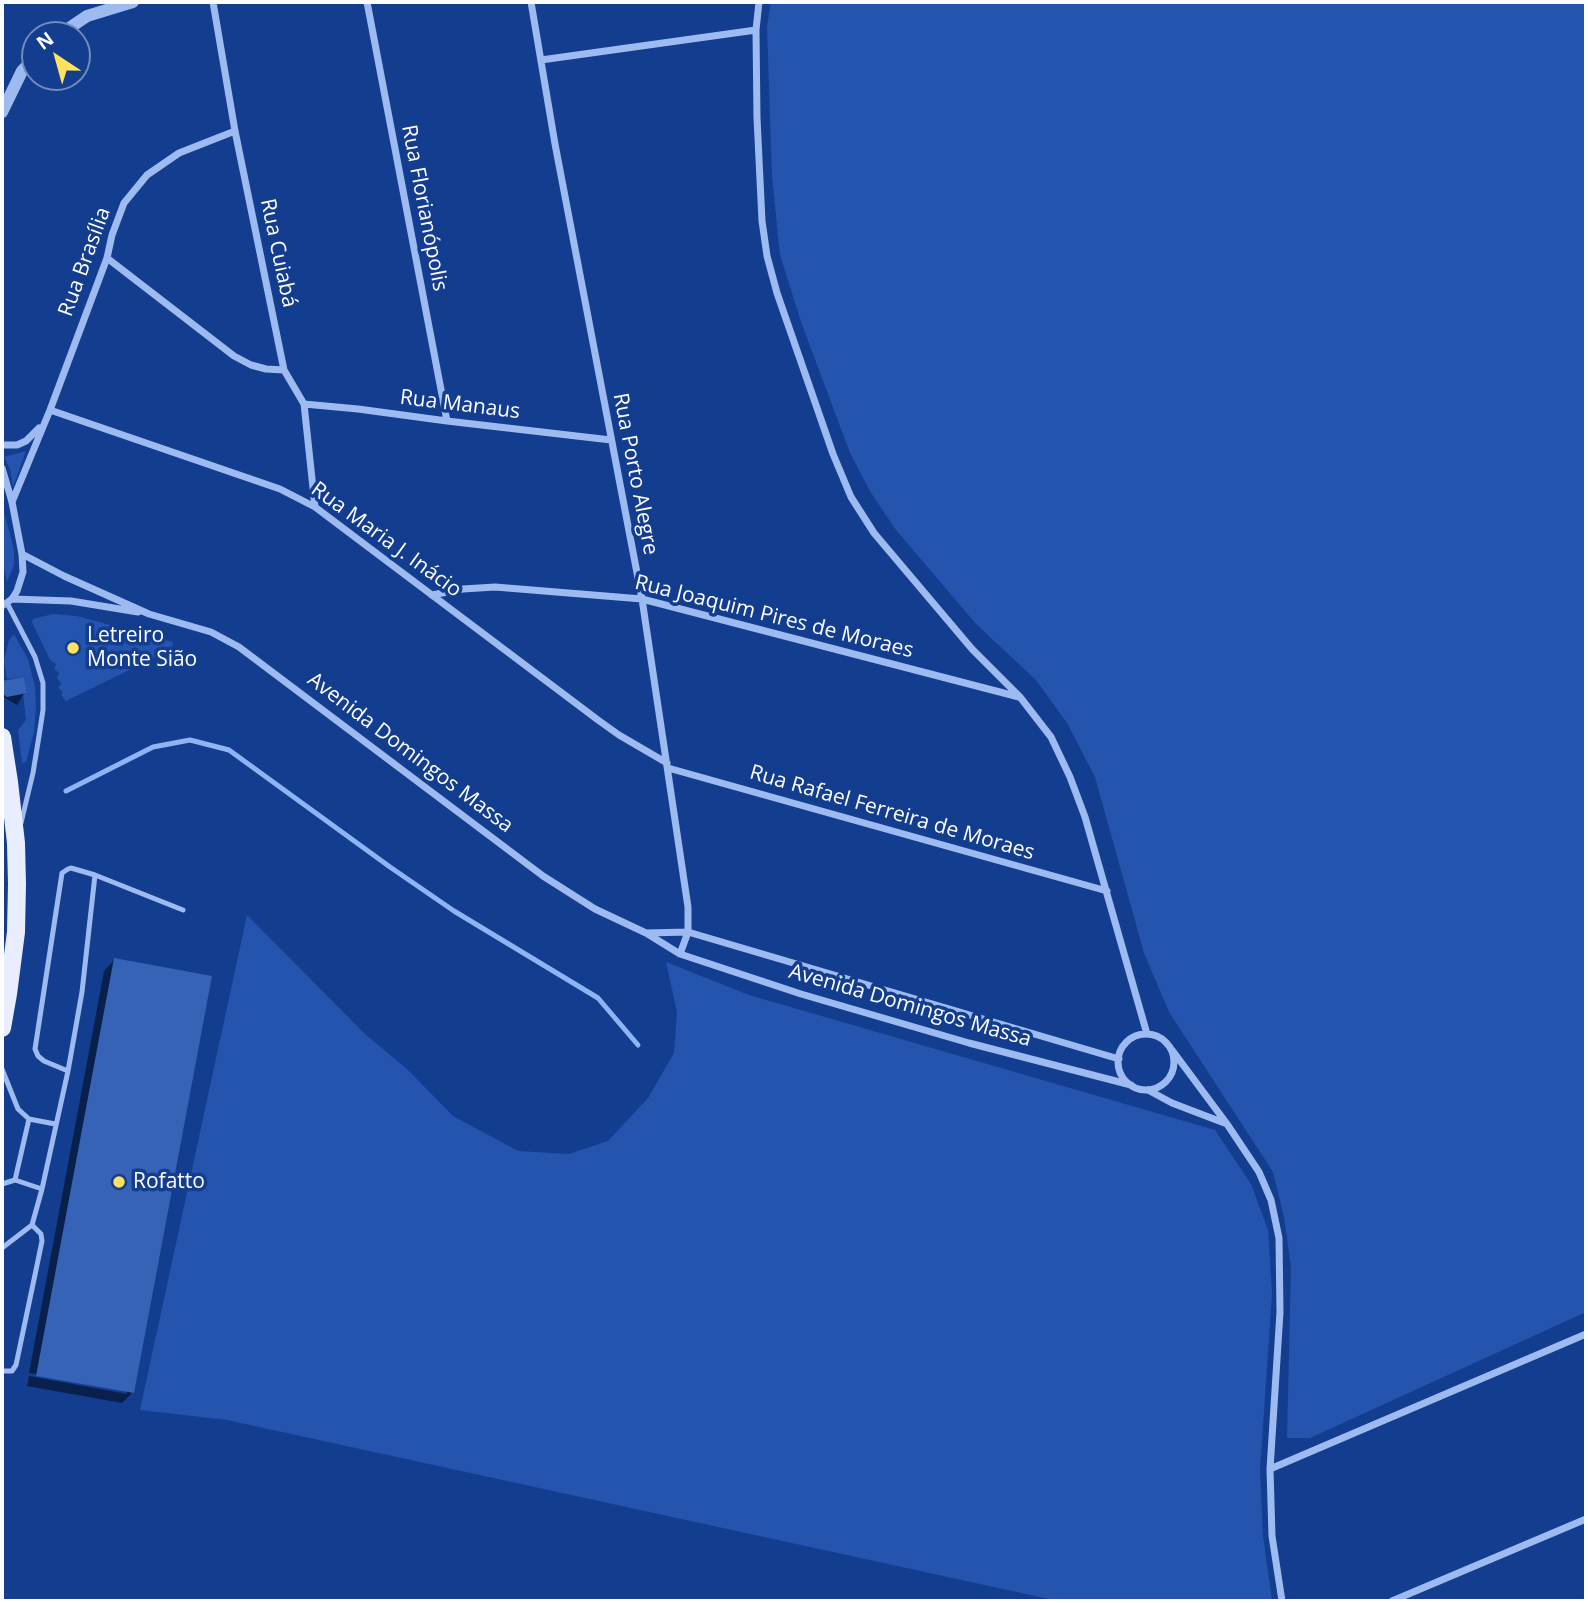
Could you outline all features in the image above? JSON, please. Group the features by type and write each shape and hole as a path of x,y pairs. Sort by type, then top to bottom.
{"main road":[{"path":"2,737 16,843 17,884 16,932 2,1028"}],"street":[{"path":"80,21 87,16 133,2"},
{"name":"Rua Cuiabá","path":"213,2 234,131 284,370 304,404 315,507"},
{"name":"Rua Florianópolis","path":"367,2 447,421"},
{"name":"Rua Porto Alegre","path":"531,2 557,157 642,599 688,907 688,932 680,954"},
{"path":"759,2 756,30 757,118 762,221 767,256 777,293 833,454 851,497 874,533 972,649 1020,697 1051,737 1085,817 1147,1034"},
{"path":"541,60 756,30"},
{"path":"2,112 21,73"},
{"name":"Rua Brasília","path":"12,502 107,258 112,234 124,203 147,175 178,153 234,131"},
{"path":"107,258 234,356 259,367 284,370"},
{"name":"Rua Manaus","path":"304,404 611,440"},
{"name":"Rua Maria J. Inácio","path":"50,410 281,489 315,507 598,720 667,765"},
{"path":"2,445 17,445 26,441 46,419"},
{"path":"2,468 12,502 23,572 17,591 7,603"},
{"name":"Avenida Domingos Massa","path":"22,554 149,614"},
{"name":"Rua Joaquim Pires de Moraes","path":"432,595 495,587 642,599 1020,697"},
{"name":"Avenida Domingos Massa","path":"7,603 71,601 149,614 211,632 239,647 543,876 595,909 646,933 680,954 801,994 969,1043 1131,1084"},
{"name":"Rua Rafael Ferreira de Moraes","path":"667,765 1107,891"},
{"name":"Avenida Domingos Massa","path":"646,933 688,932 1119,1059"},
{"path":"1172,1050 1173,1071 1167,1081 1158,1087 1139,1088 1124,1078 1119,1059 1125,1044 1139,1035 1147,1034 1166,1041 1259,1172 1271,1200 1279,1238 1280,1312 1270,1469 1272,1536 1282,1601"},
{"path":"1147,1089 1172,1103 1227,1124"},
{"path":"1270,1469 1586,1334"},
{"path":"1392,1601 1586,1519"}],"lane":[{"path":"7,603 36,657 43,683 43,710 33,773 16,843"},
{"path":"68,1071 44,1061 35,1049 60,877 65,870 71,868 95,874 183,910"},
{"path":"2,1248 32,1225 42,1189 82,992 95,874"},
{"path":"2,1069 18,1109 29,1119 55,1124"},
{"path":"15,1180 29,1119"},
{"path":"2,1184 15,1180 42,1189"},
{"path":"2,1371 12,1371 16,1365 42,1241 41,1234 32,1225"}],"shaded area":[{"path":"771,2 1586,2 1586,1312 1310,1438 1287,1438 1291,1267 1284,1217 1273,1172 1169,1012 1144,953 1095,777 1067,723 1036,680 976,624 896,530 871,493 850,453 801,322 780,255 772,176 767,26"},
{"path":"26,451 13,487 10,469 4,457"},
{"path":"2,504 14,550 14,565 7,582 2,560"},
{"path":"53,614 77,616 173,642 172,649 66,701 61,695 63,692 58,688 61,683 57,678 59,673 54,669 56,664 50,660 32,622 33,619"},
{"path":"14,634 28,659 35,687 34,732 26,762 22,763 18,730 26,720 23,694 27,693 24,677 7,679 4,661 9,640"},
{"path":"247,915 365,1034 408,1070 453,1116 518,1151 569,1154 608,1141 648,1098 674,1053 677,1012 666,962 749,995 1215,1130 1251,1184 1268,1230 1272,1293 1260,1471 1263,1536 1272,1601 1058,1601 227,1420 140,1410"}],"building":[{"path":"24,677 27,693 7,697 2,693 2,681"},
{"path":"114,958 212,976 134,1393 36,1376"}],"waterway":[{"path":"66,791 153,747 190,740 229,750 454,911 598,998 638,1045"}],"place":[{"name":"Letreiro Monte Sião","path":"73,648"},
{"name":"Rofatto","path":"119,1182"}]}
